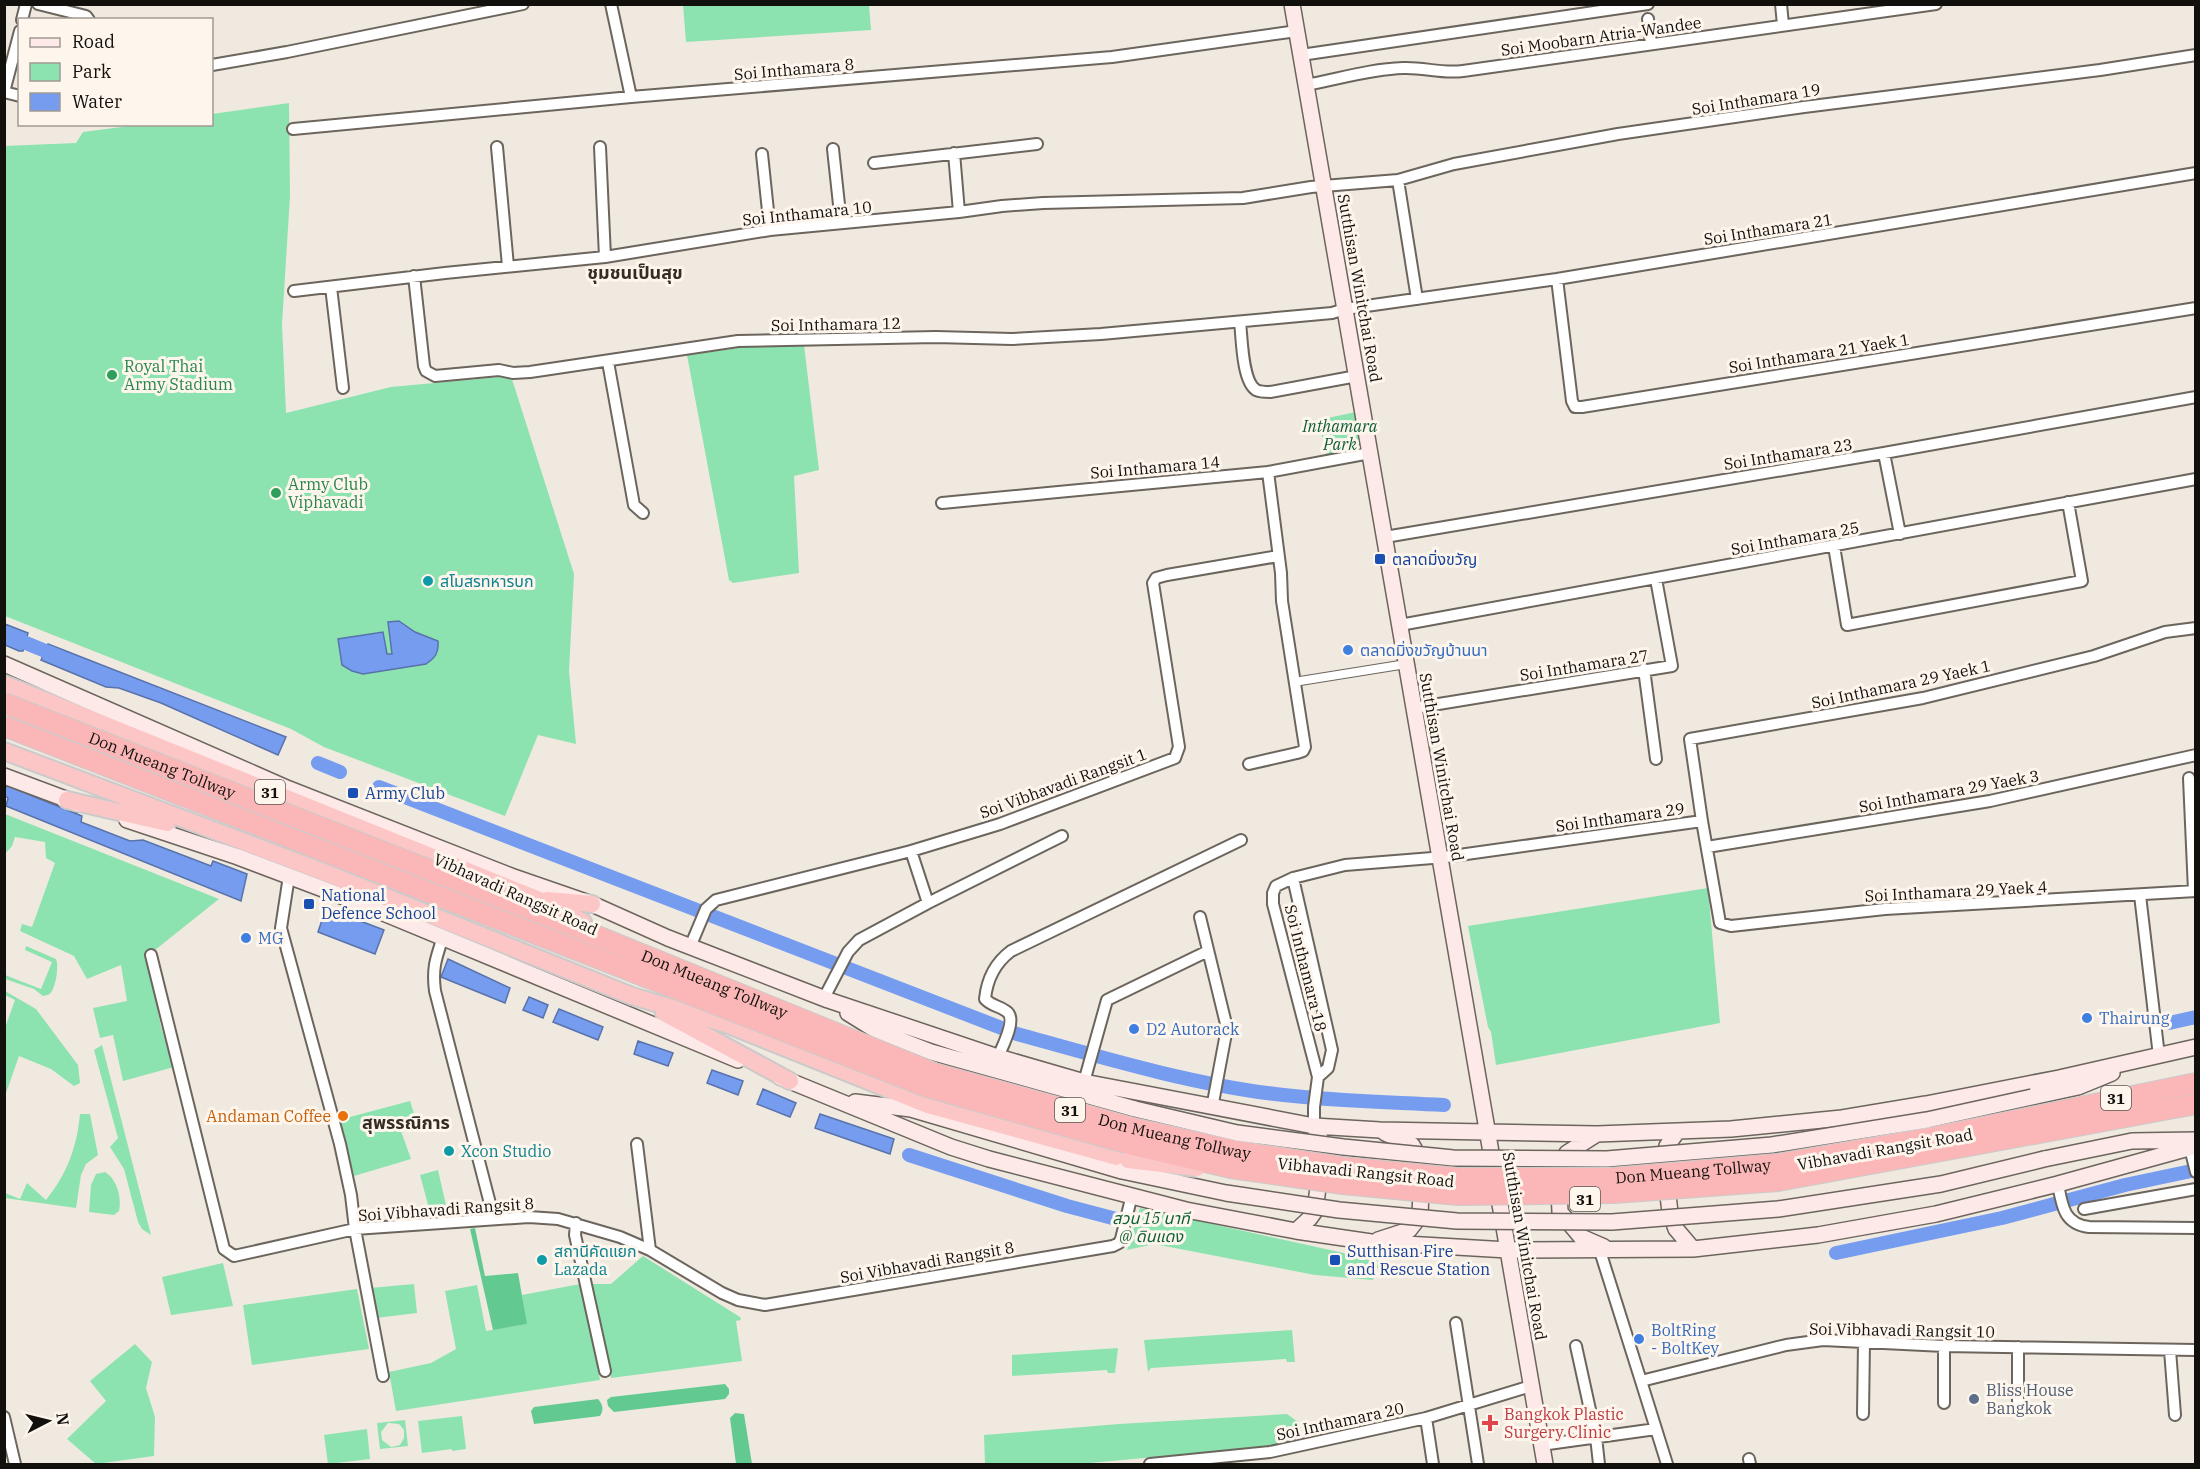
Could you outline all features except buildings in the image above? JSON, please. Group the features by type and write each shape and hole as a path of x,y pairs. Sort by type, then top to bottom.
{"highway":[{"name":"Vibhavadi Rangsit Road","path":"4,684 537,899 729,994 931,1077 1130,1132 1232,1155 1340,1172 1454,1182 1609,1182 1776,1169 2038,1127 2196,1106"},
{"name":"Don Mueang Tollway","path":"4,703 575,927 934,1073 1133,1128 1235,1151 1342,1167 1457,1178 1611,1178 1777,1164 1935,1137 2196,1083"},
{"name":"Don Mueang Tollway","path":"4,726 927,1087 1129,1144 1231,1168 1343,1184 1458,1195 1614,1193 1778,1181 2196,1106"},
{"name":"Vibhavadi Rangsit Road","path":"4,751 339,878 632,996 726,1024 928,1105 1125,1165 1229,1171 1340,1189 1454,1200 1611,1199 1776,1186 1936,1157 2196,1077"},
{"path":"67,800 224,836"},
{"path":"537,899 591,904"},
{"path":"632,996 790,1081"}],"main road":[{"name":"Sutthisan Winitchai Road","path":"1292,4 1545,1464"},
{"name":"Vibhavadi Rangsit Road","path":"4,664 289,789 501,872 591,904 690,947 826,999 998,1057 1084,1082 1212,1108 1311,1125 1380,1130 1597,1134 1731,1129 1842,1118 1926,1104 2196,1047"},
{"name":"31","path":"4,776 289,876 443,937 655,1027 951,1147 989,1160 1186,1210 1296,1231 1371,1242 1508,1250 1693,1249 1818,1235 1936,1214 2059,1188 2193,1149"},
{"name":"31","path":"826,999 877,1031 931,1052 1135,1109 1237,1133 1343,1148 1453,1158 1607,1159 1772,1146 1927,1120 2078,1087 2153,1057"},
{"name":"31","path":"833,1099 911,1109 1226,1193 1339,1210 1457,1221 1612,1222 1778,1209 1941,1184 2132,1141 2193,1149"},
{"path":"1296,1231 1315,1211 1323,1148 1321,1140 1311,1125"},
{"path":"1371,1242 1409,1230 1420,1216 1422,1162 1412,1145 1380,1130"},
{"path":"1677,1132 1667,1146 1664,1163 1670,1212 1676,1229 1693,1249"},
{"path":"1597,1134 1567,1153 1558,1171 1560,1212 1581,1237 1606,1251"}],"street":[{"path":"38,4 88,18"},
{"path":"213,64 297,50 523,4"},
{"path":"1301,55 1648,4"},
{"path":"1781,4 1783,25"},
{"path":"1849,4 1850,16"},
{"name":"Soi Moobarn Atria-Wandee","path":"1306,85 1399,68 1449,73 1936,4"},
{"path":"615,5 631,97"},
{"path":"1648,19 1651,44"},
{"name":"Soi Inthamara 8","path":"293,129 631,97 1112,57 1297,31"},
{"path":"4,92 18,39"},
{"name":"Soi Inthamara 19","path":"1324,186 1398,180 1454,164 1618,134 1804,107 2196,56"},
{"path":"874,163 1037,144"},
{"path":"497,147 508,266"},
{"path":"600,147 605,257"},
{"path":"833,149 841,223"},
{"path":"954,153 959,212"},
{"path":"762,154 770,230"},
{"name":"Soi Inthamara 21","path":"1345,309 1557,279 2196,173"},
{"path":"1398,180 1417,299"},
{"name":"Soi Inthamara 10","path":"294,291 414,276 605,257 770,230 1002,206 1243,198 1324,186"},
{"name":"Soi Inthamara 12","path":"414,276 424,366 430,374 435,376 499,370 522,373 738,341 936,337 1012,339 1240,322 1332,313 1345,309"},
{"name":"Soi Inthamara 21 Yaek 1","path":"1557,279 1572,401 1575,407 2196,308"},
{"path":"330,287 343,388"},
{"path":"1240,322 1246,375 1258,391 1270,392 1357,376"},
{"path":"608,362 634,505 644,513"},
{"name":"Soi Inthamara 23","path":"1385,537 1884,453 2196,397"},
{"name":"Soi Inthamara 14","path":"942,503 1268,471 1370,453"},
{"path":"1884,453 1900,534"},
{"path":"1249,764 1303,751 1305,743 1282,601 1268,471"},
{"name":"Soi Inthamara 25","path":"1400,625 2196,479"},
{"path":"1834,546 1847,625 1871,621 2082,581 2068,502"},
{"name":"Soi Vibhavadi Rangsit 1","path":"690,947 706,909 716,900 911,851 1000,824 1175,758 1179,747 1153,583 1156,578 1167,575 1278,556"},
{"name":"Soi Inthamara 27","path":"1414,708 1672,666 1656,579"},
{"name":"Soi Inthamara 29 Yaek 1","path":"1702,821 1690,739 1923,698 2094,656 2165,632 2196,628"},
{"path":"1294,682 1406,664"},
{"path":"1644,669 1656,759"},
{"name":"Soi Inthamara 29 Yaek 3","path":"1707,847 1990,801 2196,755"},
{"path":"2189,778 2195,891"},
{"name":"Soi Inthamara 29","path":"1439,857 1702,821 1720,923"},
{"path":"826,999 848,951 859,940 1062,836"},
{"path":"998,1057 1011,1023 1010,1014 1006,1010 991,1005 985,999 986,990 999,960 1011,951 1241,840"},
{"path":"911,851 928,903"},
{"name":"Soi Inthamara 18","path":"1311,1125 1318,1077 1274,904 1273,893 1276,886 1293,878 1345,865 1439,857"},
{"path":"289,876 281,928 338,1134 383,1376"},
{"name":"Soi Inthamara 18","path":"1293,878 1332,1050 1328,1068 1318,1077"},
{"name":"Soi Inthamara 29 Yaek 4","path":"1720,923 1731,926 1885,909 2140,896 2195,891"},
{"path":"2140,896 2153,1057"},
{"path":"1200,917 1227,1028 1212,1108"},
{"path":"443,937 434,963 435,991 494,1219"},
{"path":"1084,1082 1107,1000 1208,951"},
{"name":"Soi Vibhavadi Rangsit 8","path":"151,955 224,1249 234,1256 355,1229 529,1217 558,1219 620,1237 650,1250 722,1293 738,1300 765,1305 1113,1246 1121,1239 1132,1195"},
{"path":"637,1144 650,1250"},
{"path":"2193,1149 2196,1172"},
{"path":"2059,1188 2068,1218 2075,1224 2196,1228"},
{"path":"2084,1209 2196,1190"},
{"path":"576,1223 575,1236 605,1371"},
{"path":"1606,1251 1641,1381 1667,1464"},
{"path":"1456,1323 1479,1464"},
{"name":"Soi Vibhavadi Rangsit 10","path":"1641,1381 1786,1345 1823,1340 1944,1346 2196,1350"},
{"path":"1863,1414 1864,1343"},
{"path":"1576,1346 1596,1437 1599,1464"},
{"path":"1944,1346 1944,1403"},
{"path":"2018,1347 2018,1403"},
{"path":"2170,1350 2175,1415"},
{"name":"Soi Inthamara 20","path":"1150,1464 1270,1452 1426,1418 1531,1386"},
{"path":"4,1417 15,1464"},
{"path":"1426,1418 1433,1464"},
{"path":"1541,1445 1656,1429"}],"green space":[{"path":"683,5 869,5 871,30 686,42"},
{"name":"Army Club Viphavadi","path":"289,103 290,196 282,324 286,413 391,387 511,376 574,574 569,671 576,744 538,735 505,816 324,747 291,729 5,616 4,146 76,143 83,132 129,126 213,126 213,114"},
{"path":"804,345 819,470 794,476 799,573 733,583 729,580 687,355 753,346"},
{"name":"Inthamara Park","path":"1356,412 1361,451 1327,457 1318,420"},
{"path":"5,814 219,899 147,954 161,1027 174,1067 123,1081 113,1035 100,1038 93,1008 127,1001 121,965 87,979 74,956 20,931 22,924 32,927 55,863 46,858 45,842 15,837 12,846 5,854"},
{"path":"1708,888 1720,1023 1496,1065 1468,926"},
{"path":"26,946 56,959 56,980 48,995 43,996 34,989 5,979 5,975 41,989 52,962 25,950"},
{"path":"5,991 36,1009 78,1065 80,1083 74,1086 51,1069 19,1056 5,1096 5,1028 15,1000 5,995"},
{"path":"102,1045 151,1235 142,1229 138,1222 124,1169 110,1147 118,1138 94,1050"},
{"path":"410,1101 418,1126 401,1131 411,1159 354,1176 341,1125 346,1118"},
{"path":"80,1114 90,1114 98,1155 86,1164 81,1175 76,1208 5,1198 5,1193 20,1199 27,1183 46,1200 70,1160"},
{"path":"438,1170 448,1214 431,1216 420,1175"},
{"path":"105,1172 113,1179 119,1195 119,1211 114,1215 89,1212 91,1185 96,1174"},
{"name":"สวน 15 นาที @ ดินแดง","path":"1140,1208 1380,1261 1373,1280 1315,1275 1154,1244 1127,1250"},
{"path":"475,1228 485,1276 518,1273 527,1324 493,1330 470,1229"},
{"path":"643,1256 740,1317 741,1320 736,1321 742,1361 611,1378 589,1284 611,1284"},
{"path":"223,1263 233,1306 171,1315 162,1277"},
{"path":"414,1284 417,1313 376,1318 370,1288"},
{"path":"580,1284 600,1380 396,1411 389,1372 431,1363 456,1349 445,1291 477,1285 486,1331 526,1324 522,1295"},
{"path":"357,1289 369,1349 252,1365 243,1305"},
{"path":"1292,1330 1295,1362 1287,1362 1286,1359 1151,1368 1148,1372 1144,1340"},
{"path":"135,1344 152,1362 146,1388 155,1417 154,1456 96,1464 67,1439 106,1401 90,1381"},
{"path":"1118,1348 1115,1373 1108,1373 1107,1370 1012,1376 1012,1355"},
{"path":"725,1384 729,1389 729,1394 725,1399 614,1412 608,1406 607,1400 611,1397"},
{"path":"598,1399 602,1407 600,1416 534,1424 531,1411 534,1407"},
{"path":"735,1413 744,1414 752,1464 736,1464 730,1418"},
{"path":"1287,1414 1298,1422 1302,1439 1264,1447 1079,1464 985,1464 984,1435"},
{"path":"462,1416 466,1449 422,1453 418,1421"},
{"path":"405,1420 408,1446 380,1449 377,1423","holes":["388,1423 399,1424 404,1430 404,1438 400,1445 391,1447 382,1440 381,1432"]},
{"path":"367,1429 370,1459 328,1464 324,1435"}],"water":[{"path":"399,621 415,632 438,641 437,652 429,662 363,674 342,665 338,639 383,632 387,654 392,654 388,622"},
{"path":"5,624 28,633 23,651 5,645"},
{"path":"48,644 286,737 278,755 161,703 119,688 106,687 41,660"},
{"path":"8,786 82,816 81,822 130,841 143,840 211,866 213,861 247,874 241,901 6,806 8,798 5,796 5,788"},
{"path":"326,908 384,930 375,954 318,932"},
{"path":"448,959 510,988 505,1003 441,977"},
{"path":"529,997 548,1005 543,1018 523,1010"},
{"path":"559,1009 603,1027 598,1040 553,1022"},
{"path":"638,1041 673,1053 668,1066 634,1054"},
{"path":"712,1070 743,1081 738,1095 707,1083"},
{"path":"763,1089 796,1103 790,1117 757,1104"},
{"path":"820,1114 894,1139 890,1154 815,1128"}],"waterway":[{"path":"4,634 60,657"},
{"path":"318,763 340,772"},
{"path":"379,787 1017,1034 1210,1084 1317,1098 1444,1105"},
{"path":"2169,1023 2196,1017"},
{"path":"909,1155 1067,1206 1120,1220"},
{"path":"1836,1253 2002,1218 2125,1185 2196,1170"}],"place":[{"name":"Royal Thai Army Stadium","path":"112,375"},
{"name":"Army Club Viphavadi","path":"276,493"},
{"name":"ตลาดมิ่งขวัญ","path":"1380,559"},
{"name":"สโมสรทหารบก","path":"428,581"},
{"name":"ตลาดมิ่งขวัญบ้านนา","path":"1348,650"},
{"name":"Army Club","path":"353,793"},
{"name":"National Defence School","path":"309,904"},
{"name":"MG","path":"246,938"},
{"name":"Thairung","path":"2087,1018"},
{"name":"D2 Autorack","path":"1134,1029"},
{"name":"Andaman Coffee","path":"343,1116"},
{"name":"Xcon Studio","path":"449,1151"},
{"name":"สถานีคัดแยก Lazada","path":"542,1260"},
{"name":"Sutthisan Fire and Rescue Station","path":"1335,1260"},
{"name":"BoltRing - BoltKey","path":"1639,1339"},
{"name":"Bliss House Bangkok","path":"1974,1399"},
{"name":"Bangkok Plastic Surgery Clinic","path":"1490,1423"}],"district":[{"name":"ชุมชนเป็นสุข","path":"635,272"},
{"name":"สุพรรณิการ","path":"406,1122"}]}
